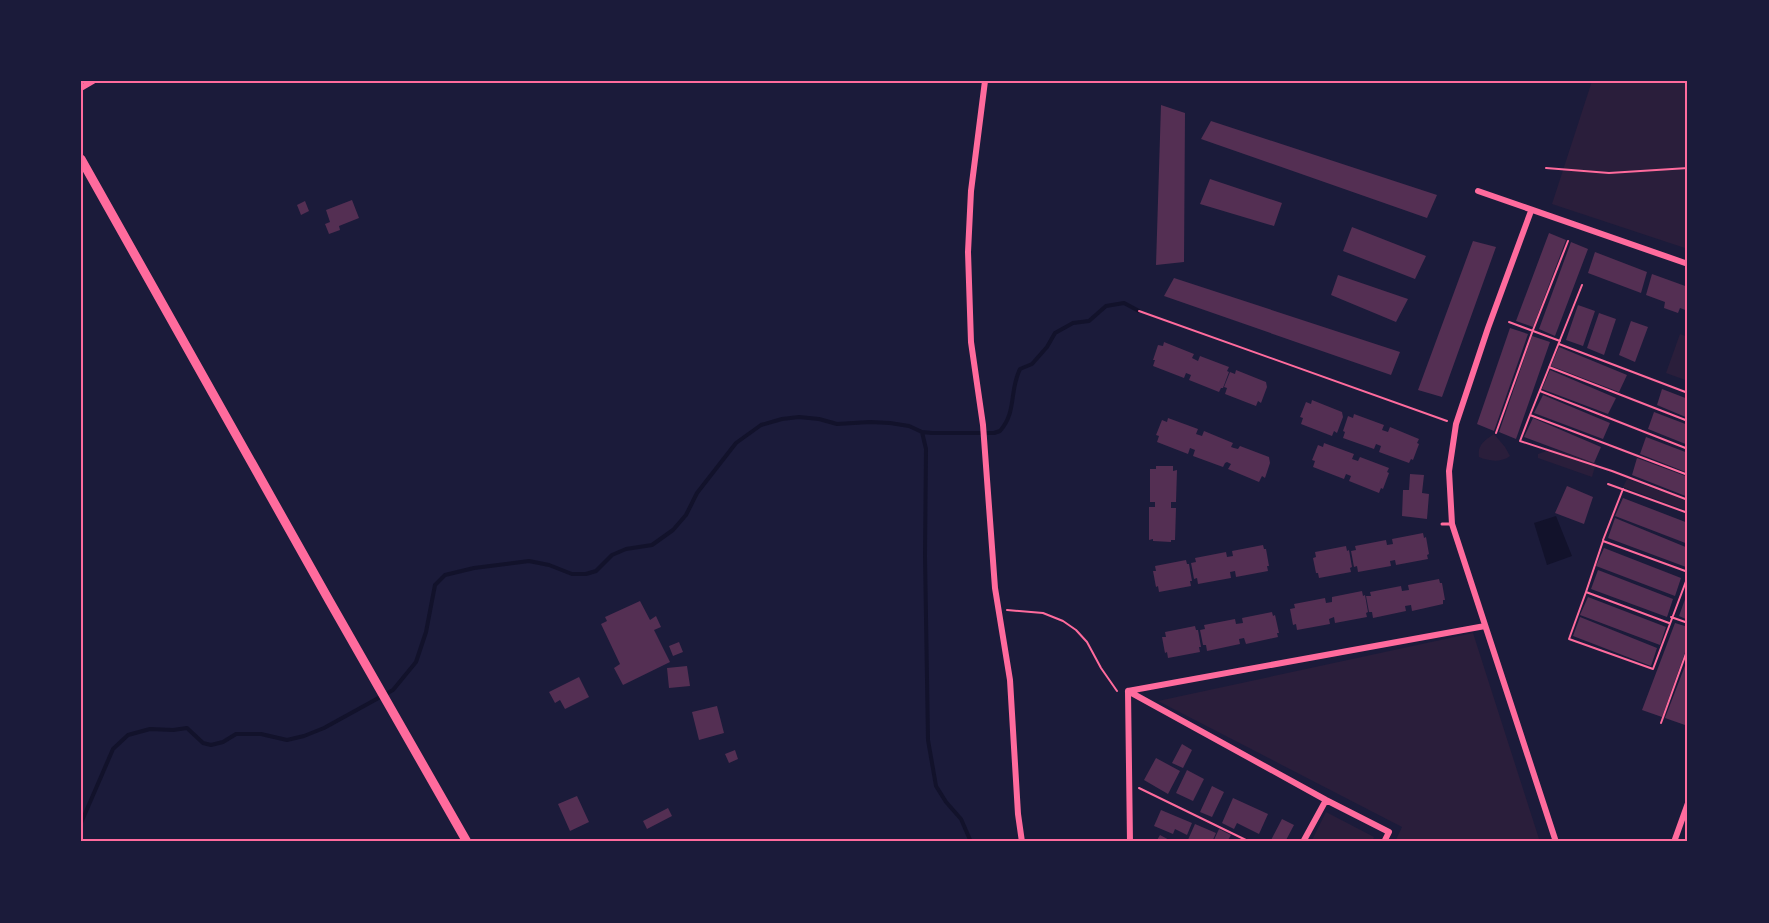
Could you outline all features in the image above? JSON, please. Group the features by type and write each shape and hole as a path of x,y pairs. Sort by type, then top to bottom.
{"main road":[{"path":"81,159 467,842"}],"street":[{"path":"81,88 93,81"},
{"path":"985,81 971,191 968,252 972,342 983,425 995,588 1010,680 1018,814 1022,842"},
{"path":"1478,191 1688,264"},
{"path":"1531,211 1456,424 1449,471 1452,524 1556,842"},
{"path":"1128,691 1485,626"},
{"path":"1128,691 1130,842"},
{"path":"1128,691 1326,801 1389,832 1384,842"},
{"path":"1303,842 1326,801"},
{"path":"1674,842 1688,803"}],"lane":[{"path":"1442,524 1452,524"}],"path":[{"path":"1546,168 1609,173 1688,168"},
{"path":"1496,433 1568,241"},
{"path":"1582,285 1520,441 1612,471 1688,500"},
{"path":"1139,310 1456,424"},
{"path":"1509,322 1688,393"},
{"path":"1550,367 1688,421"},
{"path":"1540,391 1688,449"},
{"path":"1530,415 1688,475"},
{"path":"1608,484 1688,513"},
{"path":"1603,541 1688,574 1653,669 1569,639 1603,541 1623,489"},
{"path":"1586,592 1669,623"},
{"path":"1000,612 1011,609 1042,613 1063,621 1076,630 1087,642 1101,668 1128,705"},
{"path":"1671,617 1688,623"},
{"path":"1661,723 1688,648"},
{"path":"1130,784 1250,842"}],"shaded area":[{"path":"1592,81 1688,81 1688,249 1552,204"},
{"path":"1680,334 1688,337 1688,381 1666,373"},
{"path":"1494,434 1510,456 1503,460 1486,460 1479,457 1480,446"},
{"path":"1552,449 1596,463 1592,477 1538,458 1538,454"},
{"path":"1627,479 1688,501 1688,511 1623,487"},
{"path":"1556,516 1572,556 1547,565 1534,523"},
{"path":"1473,633 1540,842 1395,842 1402,827 1158,701"},
{"path":"1326,812 1374,837 1372,842 1311,842"}],"building":[{"path":"1161,105 1185,113 1184,262 1156,265"},
{"path":"1211,121 1437,195 1427,218 1201,139"},
{"path":"1210,179 1282,203 1274,226 1200,204"},
{"path":"352,200 359,218 339,226 340,230 329,234 325,224 330,222 326,210"},
{"path":"305,201 309,211 301,215 297,205"},
{"path":"1352,227 1426,256 1415,279 1343,251"},
{"path":"1549,233 1566,240 1533,327 1516,321"},
{"path":"1473,241 1496,247 1442,397 1418,390"},
{"path":"1571,242 1588,249 1555,336 1539,329"},
{"path":"1595,252 1647,272 1641,293 1588,273"},
{"path":"1652,274 1688,287 1688,311 1680,308 1678,313 1664,308 1665,302 1646,295"},
{"path":"1338,275 1408,299 1396,322 1331,295"},
{"path":"1174,278 1400,352 1391,375 1164,296"},
{"path":"1578,305 1595,311 1583,346 1566,340"},
{"path":"1599,313 1616,319 1604,355 1587,348"},
{"path":"1631,321 1648,327 1635,362 1619,355"},
{"path":"1510,328 1528,334 1494,431 1477,424"},
{"path":"1532,336 1550,342 1516,439 1499,432"},
{"path":"1164,342 1194,354 1192,358 1198,361 1200,356 1229,367 1223,388 1219,392 1189,380 1191,375 1186,373 1184,378 1153,366 1158,345 1163,346"},
{"path":"1559,347 1627,375 1619,392 1551,366"},
{"path":"1236,370 1266,382 1267,387 1261,403 1258,401 1256,406 1225,394 1227,388 1224,387 1230,372 1235,374"},
{"path":"1550,370 1616,398 1608,414 1542,389"},
{"path":"1662,389 1688,399 1688,418 1657,405"},
{"path":"1543,395 1610,423 1603,439 1534,413"},
{"path":"1312,400 1342,412 1343,417 1337,433 1334,431 1332,436 1301,424 1303,418 1300,417 1306,402 1311,404"},
{"path":"1654,412 1688,425 1688,445 1648,429"},
{"path":"1354,414 1384,425 1382,430 1388,432 1390,427 1419,439 1413,460 1411,459 1409,463 1379,452 1381,446 1376,444 1374,449 1343,438 1348,416 1353,418"},
{"path":"1168,418 1198,429 1196,434 1202,436 1204,431 1233,443 1231,447 1238,449 1240,446 1269,457 1270,463 1265,478 1262,476 1259,482 1228,469 1231,464 1227,462 1223,467 1193,456 1195,450 1190,448 1188,454 1157,442 1159,436 1156,435 1162,420 1167,422"},
{"path":"1533,418 1601,447 1594,463 1524,437"},
{"path":"1646,437 1688,453 1688,473 1640,454"},
{"path":"1324,443 1354,454 1352,459 1358,461 1360,457 1389,468 1383,489 1381,488 1379,493 1349,481 1351,476 1346,474 1344,479 1313,467 1315,461 1312,460 1318,445 1323,447"},
{"path":"1637,458 1688,477 1688,497 1632,475"},
{"path":"1156,466 1173,466 1173,471 1177,470 1176,502 1171,502 1171,508 1176,508 1175,540 1171,542 1149,540 1149,507 1155,507 1155,502 1150,502 1150,469 1156,469"},
{"path":"1410,474 1424,475 1422,493 1429,494 1427,519 1402,516 1403,490 1409,490"},
{"path":"1567,486 1593,497 1584,524 1555,513"},
{"path":"1623,498 1688,523 1688,544 1615,516"},
{"path":"1615,518 1688,548 1686,567 1608,538"},
{"path":"1423,533 1424,538 1426,537 1428,559 1396,565 1395,560 1390,561 1391,566 1358,572 1357,566 1354,567 1351,551 1356,550 1355,546 1386,540 1387,545 1393,544 1392,539"},
{"path":"1263,545 1266,549 1268,571 1236,577 1235,571 1230,572 1231,578 1198,584 1197,578 1194,579 1191,563 1196,562 1195,558 1226,552 1227,557 1233,556 1232,551"},
{"path":"1346,546 1347,551 1349,550 1351,572 1319,578 1313,558 1316,557 1315,552"},
{"path":"1604,548 1681,578 1675,596 1596,566"},
{"path":"1186,560 1189,564 1191,586 1159,592 1153,571 1156,571 1155,566"},
{"path":"1598,570 1673,599 1667,617 1591,589"},
{"path":"1439,579 1445,600 1443,604 1412,611 1411,605 1405,606 1406,611 1373,618 1372,612 1369,612 1366,596 1371,596 1370,592 1401,586 1402,591 1409,590 1408,585"},
{"path":"1362,591 1363,596 1365,595 1367,617 1335,623 1334,617 1329,619 1330,624 1297,630 1296,624 1293,625 1290,609 1295,608 1294,604 1325,598 1326,603 1332,602 1332,597"},
{"path":"1688,591 1688,620 1679,616"},
{"path":"1588,597 1666,627 1660,645 1580,615"},
{"path":"640,601 650,620 656,616 661,627 654,630 670,662 623,685 614,668 620,664 601,624 607,621 605,617"},
{"path":"1272,612 1273,616 1275,615 1278,637 1246,644 1244,638 1239,639 1240,644 1207,651 1206,645 1203,645 1200,630 1205,629 1204,625 1235,619 1236,624 1243,623 1242,618"},
{"path":"1580,617 1657,648 1651,666 1573,636"},
{"path":"1675,623 1688,627 1688,644 1662,717 1642,710"},
{"path":"1195,626 1198,630 1200,652 1168,658 1162,637 1166,637 1165,632"},
{"path":"679,642 683,652 673,656 669,646"},
{"path":"1688,658 1688,716 1685,725 1665,718"},
{"path":"687,666 690,686 669,688 667,668"},
{"path":"579,677 589,697 565,709 560,700 555,703 549,692"},
{"path":"717,706 724,733 699,740 692,712"},
{"path":"1182,744 1192,750 1183,768 1172,763"},
{"path":"735,750 738,759 729,763 725,754"},
{"path":"1156,758 1180,771 1168,794 1144,780"},
{"path":"1187,770 1204,779 1193,801 1176,793"},
{"path":"1212,786 1224,792 1212,817 1200,812"},
{"path":"577,796 589,822 570,831 558,804"},
{"path":"1233,798 1268,814 1259,834 1237,823 1234,829 1222,823"},
{"path":"668,808 672,816 647,829 643,821"},
{"path":"1161,810 1192,823 1187,835 1175,829 1173,834 1154,826"},
{"path":"1282,819 1294,825 1285,842 1270,842"},
{"path":"1195,824 1216,833 1212,842 1187,842"},
{"path":"1219,829 1231,835 1227,842 1213,842"},
{"path":"1160,835 1173,842 1156,842"}],"waterway":[{"path":"81,823 113,749 128,735 150,729 187,728 203,743 211,745 223,742 236,734 261,734 287,740 324,728 393,690 416,662 426,632 435,585 445,575 474,568 529,561 549,565 572,574 596,571 612,555 626,549 652,545 673,530 686,515 697,493 736,443 761,425 782,419 799,417 837,424 890,423 932,433 994,433 1000,431 1009,416 1020,369 1032,364 1047,347 1055,333 1073,323 1089,321 1106,306 1124,303 1139,311"},
{"path":"922,432 926,449 928,740 936,786 961,819 971,842"}]}
